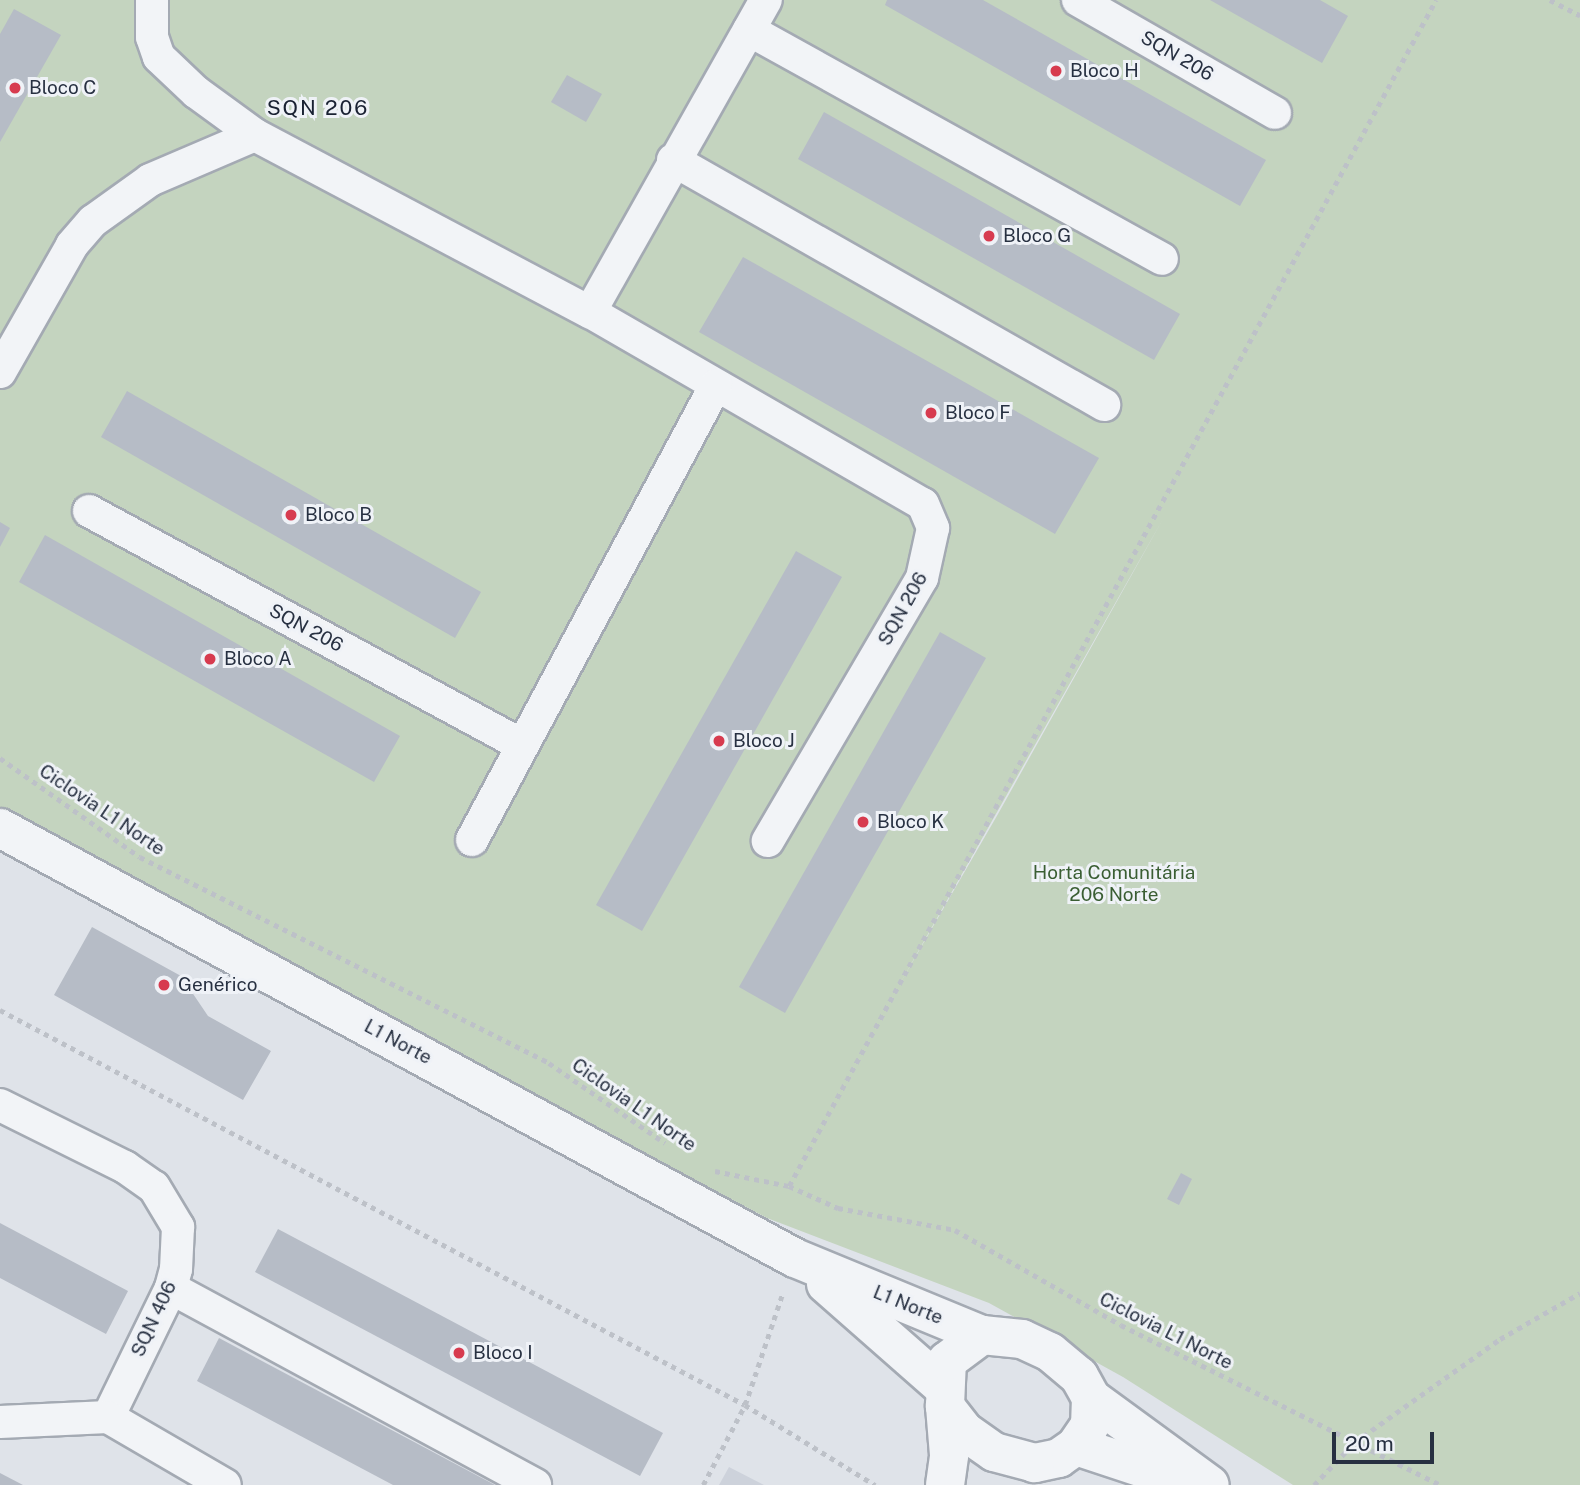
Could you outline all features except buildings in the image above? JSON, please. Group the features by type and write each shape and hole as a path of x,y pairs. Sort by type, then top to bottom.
{"street":[{"name":"SQN 206","path":"152,0 152,37 159,57 196,92 255,135 590,312 910,494 923,504 933,527 922,578 768,841"},
{"path":"590,312 673,160 766,0"},
{"name":"SQN 206","path":"1078,0 1275,113"},
{"path":"749,30 1162,259"},
{"path":"0,372 72,246 93,221 150,180 255,135"},
{"path":"673,160 1104,405"},
{"path":"471,840 716,385"},
{"name":"SQN 206","path":"89,511 522,745"},
{"name":"L1 Norte","path":"0,828 795,1258 982,1335"},
{"name":"SQN 406","path":"0,1105 125,1167 154,1187 178,1227 171,1287 108,1417"},
{"name":"L1 Norte","path":"795,1258 944,1396"},
{"path":"171,1287 535,1485"},
{"path":"945,1485 949,1455 944,1396 947,1361 982,1335 1021,1339 1050,1352 1079,1376 1091,1398 1210,1485"},
{"path":"944,1396 965,1432 1024,1474 1059,1458 1076,1446 1090,1425 1091,1398"},
{"path":"0,1422 108,1417 225,1485"},
{"path":"1076,1446 1193,1485"}],"path":[{"path":"789,1186 1436,0"},
{"path":"1550,0 1580,15"},
{"name":"Ciclovia L1 Norte","path":"0,758 140,857 549,1063 670,1147"},
{"path":"0,1010 745,1405 875,1485"},
{"name":"Ciclovia L1 Norte","path":"703,1170 745,1174 789,1186 838,1208 955,1230 1121,1325 1440,1485"},
{"path":"703,1485 745,1405 795,1258"},
{"path":"1314,1485 1355,1442 1500,1339 1580,1293"}],"shaded area":[{"path":"729,1467 764,1485 719,1485"}],"green space":[{"name":"Horta Comunitária 206 Norte","path":"0,0 1580,0 1580,1485 1293,1485 1123,1377 989,1303 767,1218 0,811","holes":["1164,517 998,814 898,987"]}],"place":[{"name":"Bloco H","path":"1056,71"},
{"name":"Bloco C","path":"15,88"},
{"name":"Bloco G","path":"989,236"},
{"name":"Bloco F","path":"931,413"},
{"name":"Bloco B","path":"291,515"},
{"name":"Bloco A","path":"210,659"},
{"name":"Bloco J","path":"719,741"},
{"name":"Bloco K","path":"863,822"},
{"name":"Genérico","path":"164,985"},
{"name":"Bloco I","path":"459,1353"}],"district":[{"name":"SQN 206","path":"318,108"}]}
